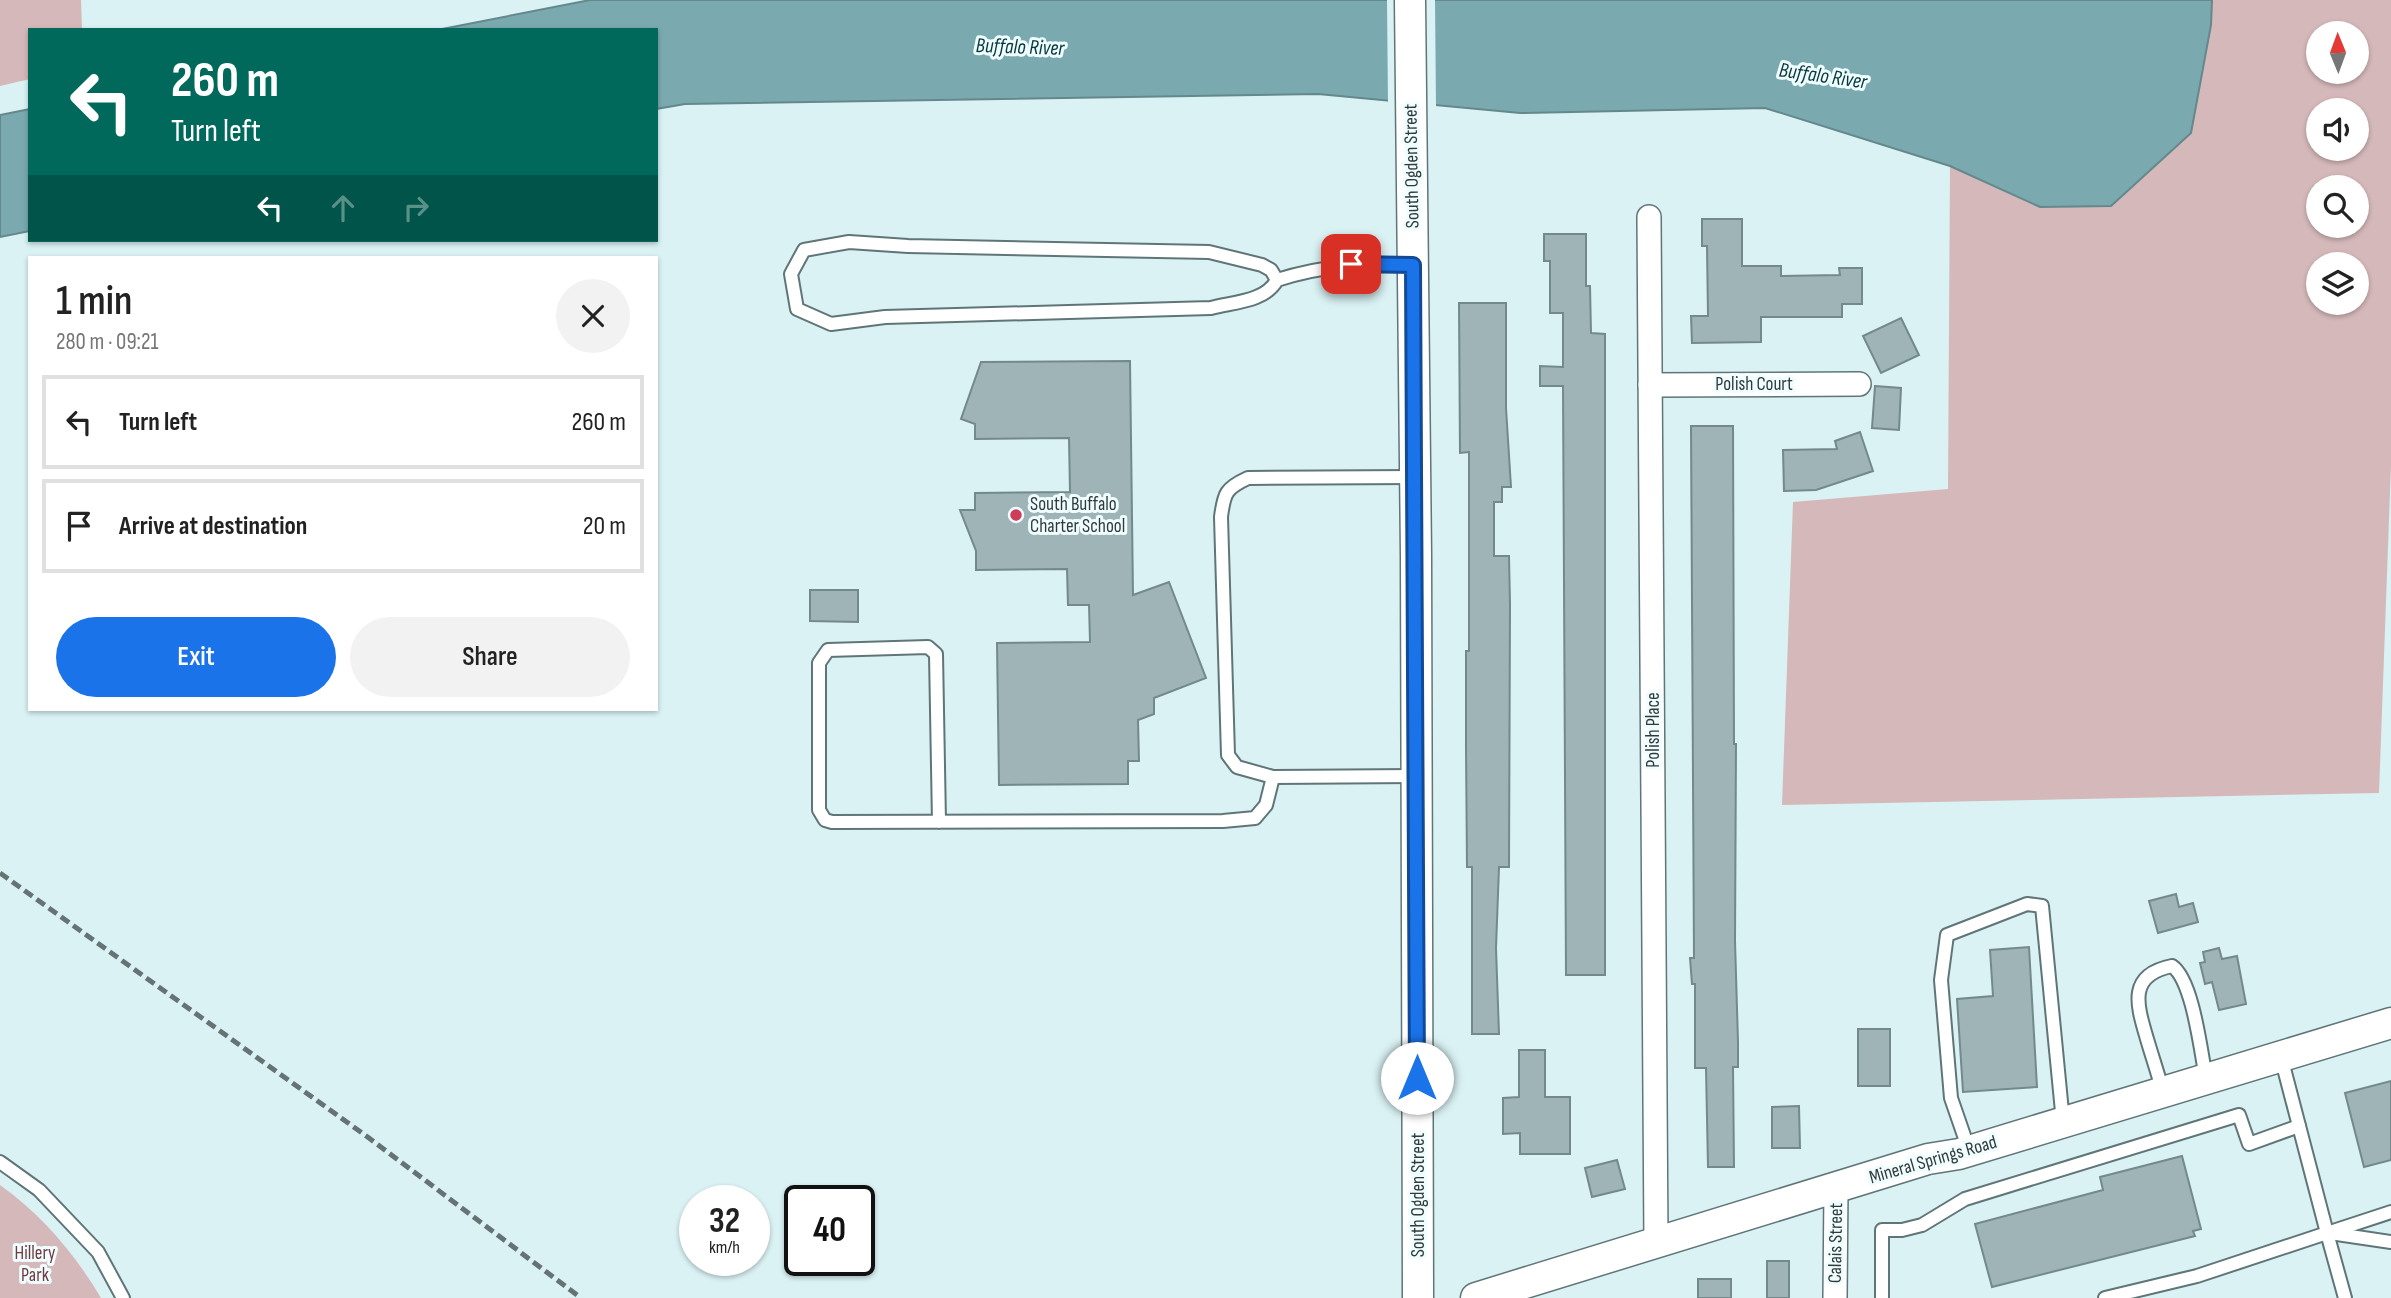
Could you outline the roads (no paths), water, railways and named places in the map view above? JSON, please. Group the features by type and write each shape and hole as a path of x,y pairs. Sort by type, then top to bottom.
{"street":[{"name":"South Ogden Street","path":"1410,0 1418,1298"},
{"name":"Polish Place","path":"1649,217 1656,1243"},
{"name":"Polish Court","path":"1650,385 1858,384"},
{"name":"Mineral Springs Road","path":"1476,1298 1928,1159 1969,1151 2391,1023"},
{"name":"Calais Street","path":"1835,1298 1836,1188"}],"lane":[{"path":"1277,280 1271,270 1262,265 1209,252 908,246 849,242 804,250 791,274 797,309 831,324 885,317 1211,308 1259,296 1271,290 1277,280 1334,265 1413,265"},
{"path":"1415,477 1248,478 1230,486 1223,499 1221,517 1228,755 1237,767 1273,777 1416,776"},
{"path":"939,822 936,654 928,647 828,650 819,663 819,810 825,820 832,822 939,822 1223,821 1255,818 1266,805 1273,777"},
{"path":"1969,1151 1951,1097 1941,980 1947,935 2027,904 2042,906 2063,1122"},
{"path":"2163,1092 2137,1005 2139,989 2156,969 2172,966 2178,970 2193,1015 2206,1079"},
{"path":"2281,1056 2345,1298"},
{"path":"1882,1298 1882,1230 1902,1230 1922,1225 1965,1199 2239,1115 2249,1144 2299,1126"},
{"path":"0,1163 39,1190 98,1252 123,1298"},
{"path":"2105,1298 2197,1276 2391,1212"},
{"path":"2327,1233 2391,1242"}],"water":[{"name":"Buffalo River","path":"590,0 2212,0 2211,25 2191,133 2111,206 2040,207 1950,166 1765,108 1520,113 1318,94 685,104 658,109 658,28 447,28"},
{"path":"28,109 28,231 0,237 0,115"}],"railway":[{"path":"0,873 369,1138 581,1298"}],"place":[{"name":"South Buffalo Charter School","path":"1016,515"}],"park label":[{"name":"Hillery Park","path":"35,1264"}]}
